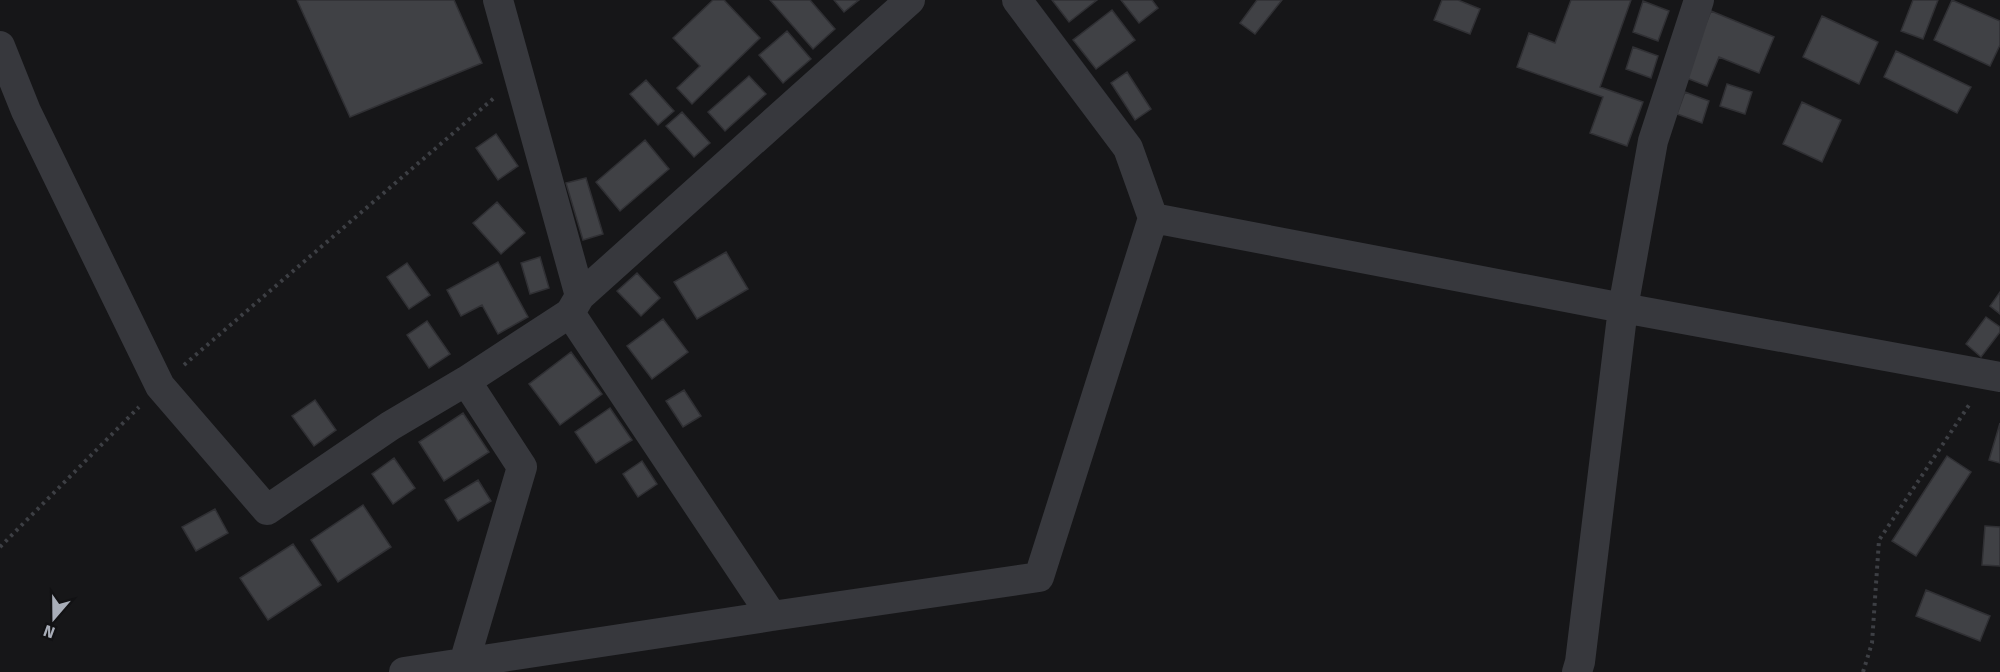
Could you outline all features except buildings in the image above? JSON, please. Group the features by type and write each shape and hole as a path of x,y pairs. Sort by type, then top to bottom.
{"street":[{"path":"498,0 575,304 772,616"},
{"path":"0,46 26,111 160,386 267,510 390,426 466,381 575,304 910,0"},
{"path":"404,672 1039,577 1153,218 1128,148 1017,0"},
{"path":"1577,672 1623,309 1653,141 1699,0"},
{"path":"1153,218 1623,309 1996,372"},
{"path":"464,663 522,467 466,381"}],"path":[{"path":"0,548 160,386 519,76"},
{"path":"1863,672 1872,643 1879,540 1996,372"}]}
